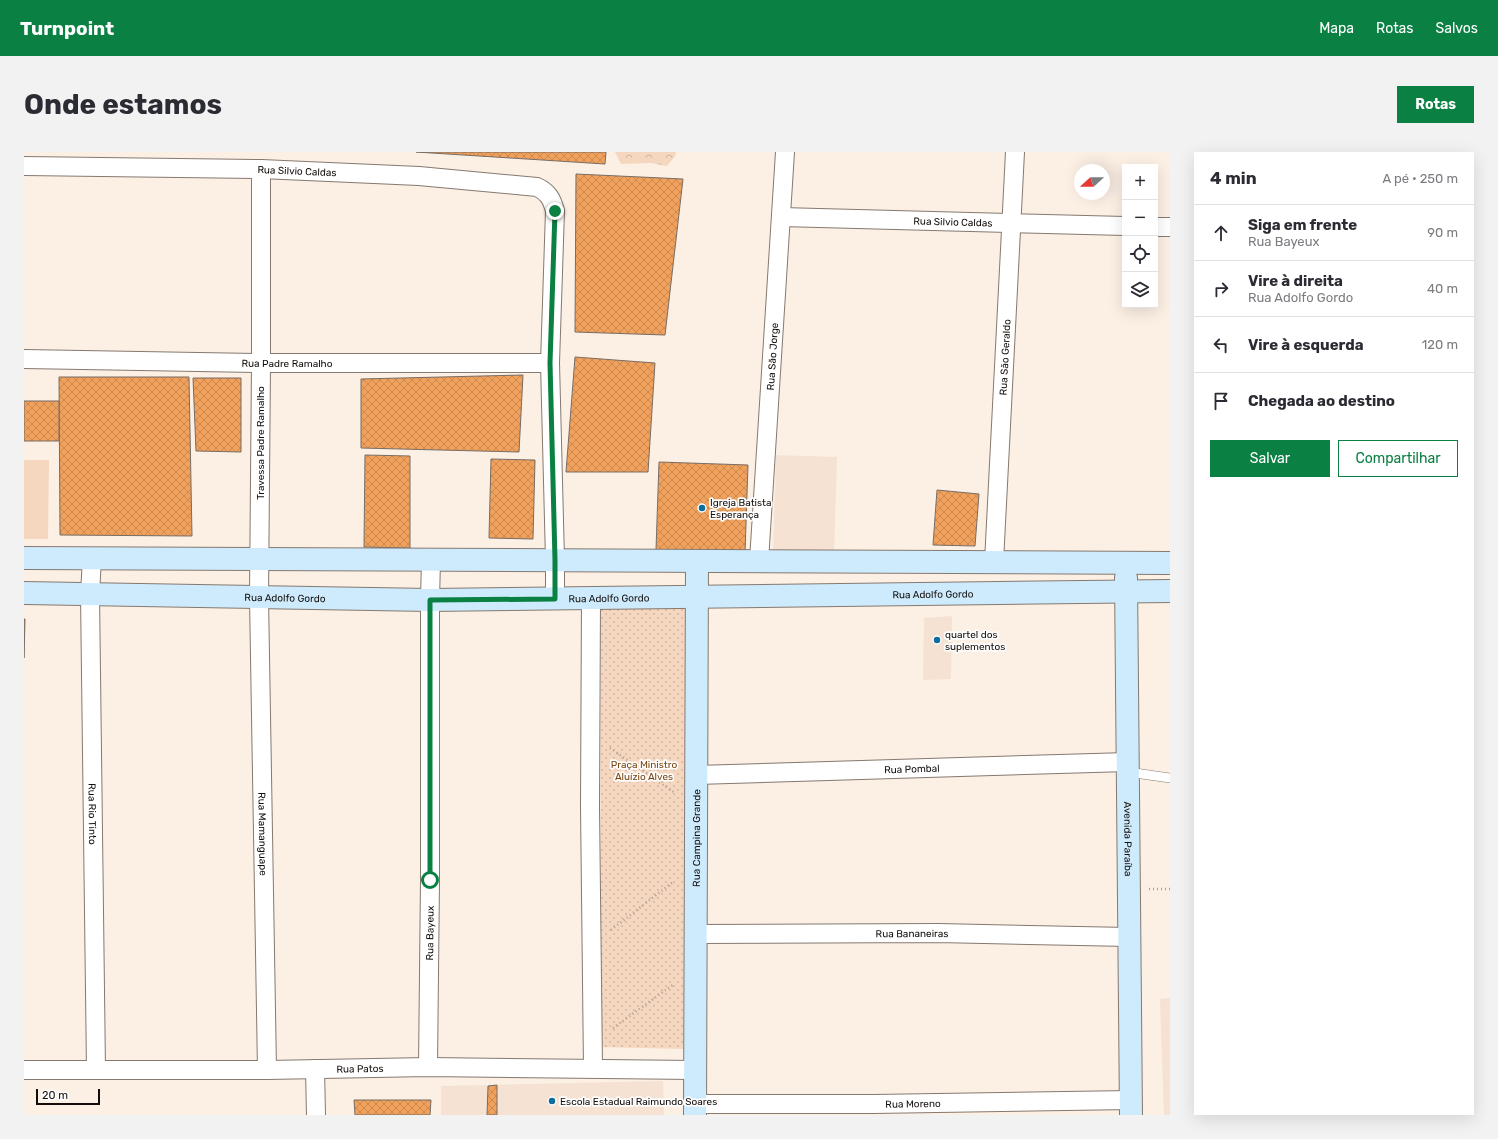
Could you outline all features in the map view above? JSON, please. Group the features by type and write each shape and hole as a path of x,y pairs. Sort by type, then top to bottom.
{"main road":[{"path":"24,558 1170,563"},
{"name":"Rua Campina Grande","path":"695,1109 697,561"},
{"name":"Avenida Paraíba","path":"1127,562 1126,592 1131,1107"},
{"name":"Rua Adolfo Gordo","path":"24,593 430,600 1170,592"}],"street":[{"name":"Rua São Jorge","path":"759,561 785,152"},
{"name":"Rua São Geraldo","path":"994,562 1015,152"},
{"name":"Rua Silvio Caldas","path":"24,166 261,169 419,176 537,187 548,194 555,211 550,363"},
{"name":"Travessa Padre Ramalho","path":"259,597 261,169"},
{"name":"Rua Silvio Caldas","path":"781,217 1122,226"},
{"path":"1158,227 1170,227"},
{"name":"Rua Padre Ramalho","path":"24,359 261,363 550,363"},
{"path":"550,363 555,599"},
{"name":"Rua Rio Tinto","path":"92,558 90,594 96,1070"},
{"name":"Rua Bayeux","path":"428,1067 431,560"},
{"name":"Rua Mamanguape","path":"259,597 268,1070"},
{"path":"591,599 590,807 593,1068"},
{"name":"Rua Pombal","path":"696,775 1128,767"},
{"name":"Rua Bananeiras","path":"695,934 938,933 1129,937"},
{"name":"Rua Patos","path":"24,1070 268,1070 428,1067 695,1070"},
{"path":"315,1069 316,1115"},
{"name":"Rua Moreno","path":"695,1109 1131,1107"}],"lane":[{"path":"1128,767 1170,778"}],"path":[{"path":"610,756 610,748 677,795 677,787"},
{"path":"610,924 610,930 677,879"},
{"path":"611,1022 611,1030 678,981 678,988"}],"shaded area":[{"path":"776,455 837,457 834,553 773,551"},
{"name":"quartel dos suplementos","path":"952,616 951,679 923,680 924,618"},
{"path":"1170,998 1170,1115 1164,1115 1160,999"},
{"name":"Escola Estadual Raimundo Soares","path":"663,1081 664,1115 441,1115 441,1086"}],"green space":[{"path":"615,152 676,152 675,156 667,166 651,163 621,164"},
{"path":"24,460 49,460 48,539 24,539"},
{"name":"Praça Ministro Aluízio Alves","path":"601,606 687,608 686,1049 600,1047"}],"building":[{"path":"416,152 606,152 605,164"},
{"path":"576,174 683,179 665,335 575,332"},
{"path":"575,357 655,363 648,472 566,472"},
{"path":"523,375 519,452 361,448 361,379"},
{"path":"59,377 189,377 192,536 60,535"},
{"path":"193,378 241,378 241,452 196,451"},
{"path":"24,401 59,401 59,441 24,441"},
{"path":"365,455 410,456 410,548 364,547"},
{"path":"491,459 535,460 533,539 489,538"},
{"name":"Igreja Batista Esperança","path":"659,462 748,465 745,553 656,550"},
{"path":"937,490 979,494 975,546 933,545"},
{"path":"24,619 25,619 24,658"},
{"path":"497,1085 497,1115 487,1115 488,1086"},
{"path":"354,1100 431,1100 430,1115 355,1115"}],"place":[{"name":"Igreja Batista Esperança","path":"702,508"},
{"name":"quartel dos suplementos","path":"937,640"},
{"name":"Escola Estadual Raimundo Soares","path":"552,1101"}],"route":[{"path":"430,880 430,600 555,599 550,363 555,211"}]}
